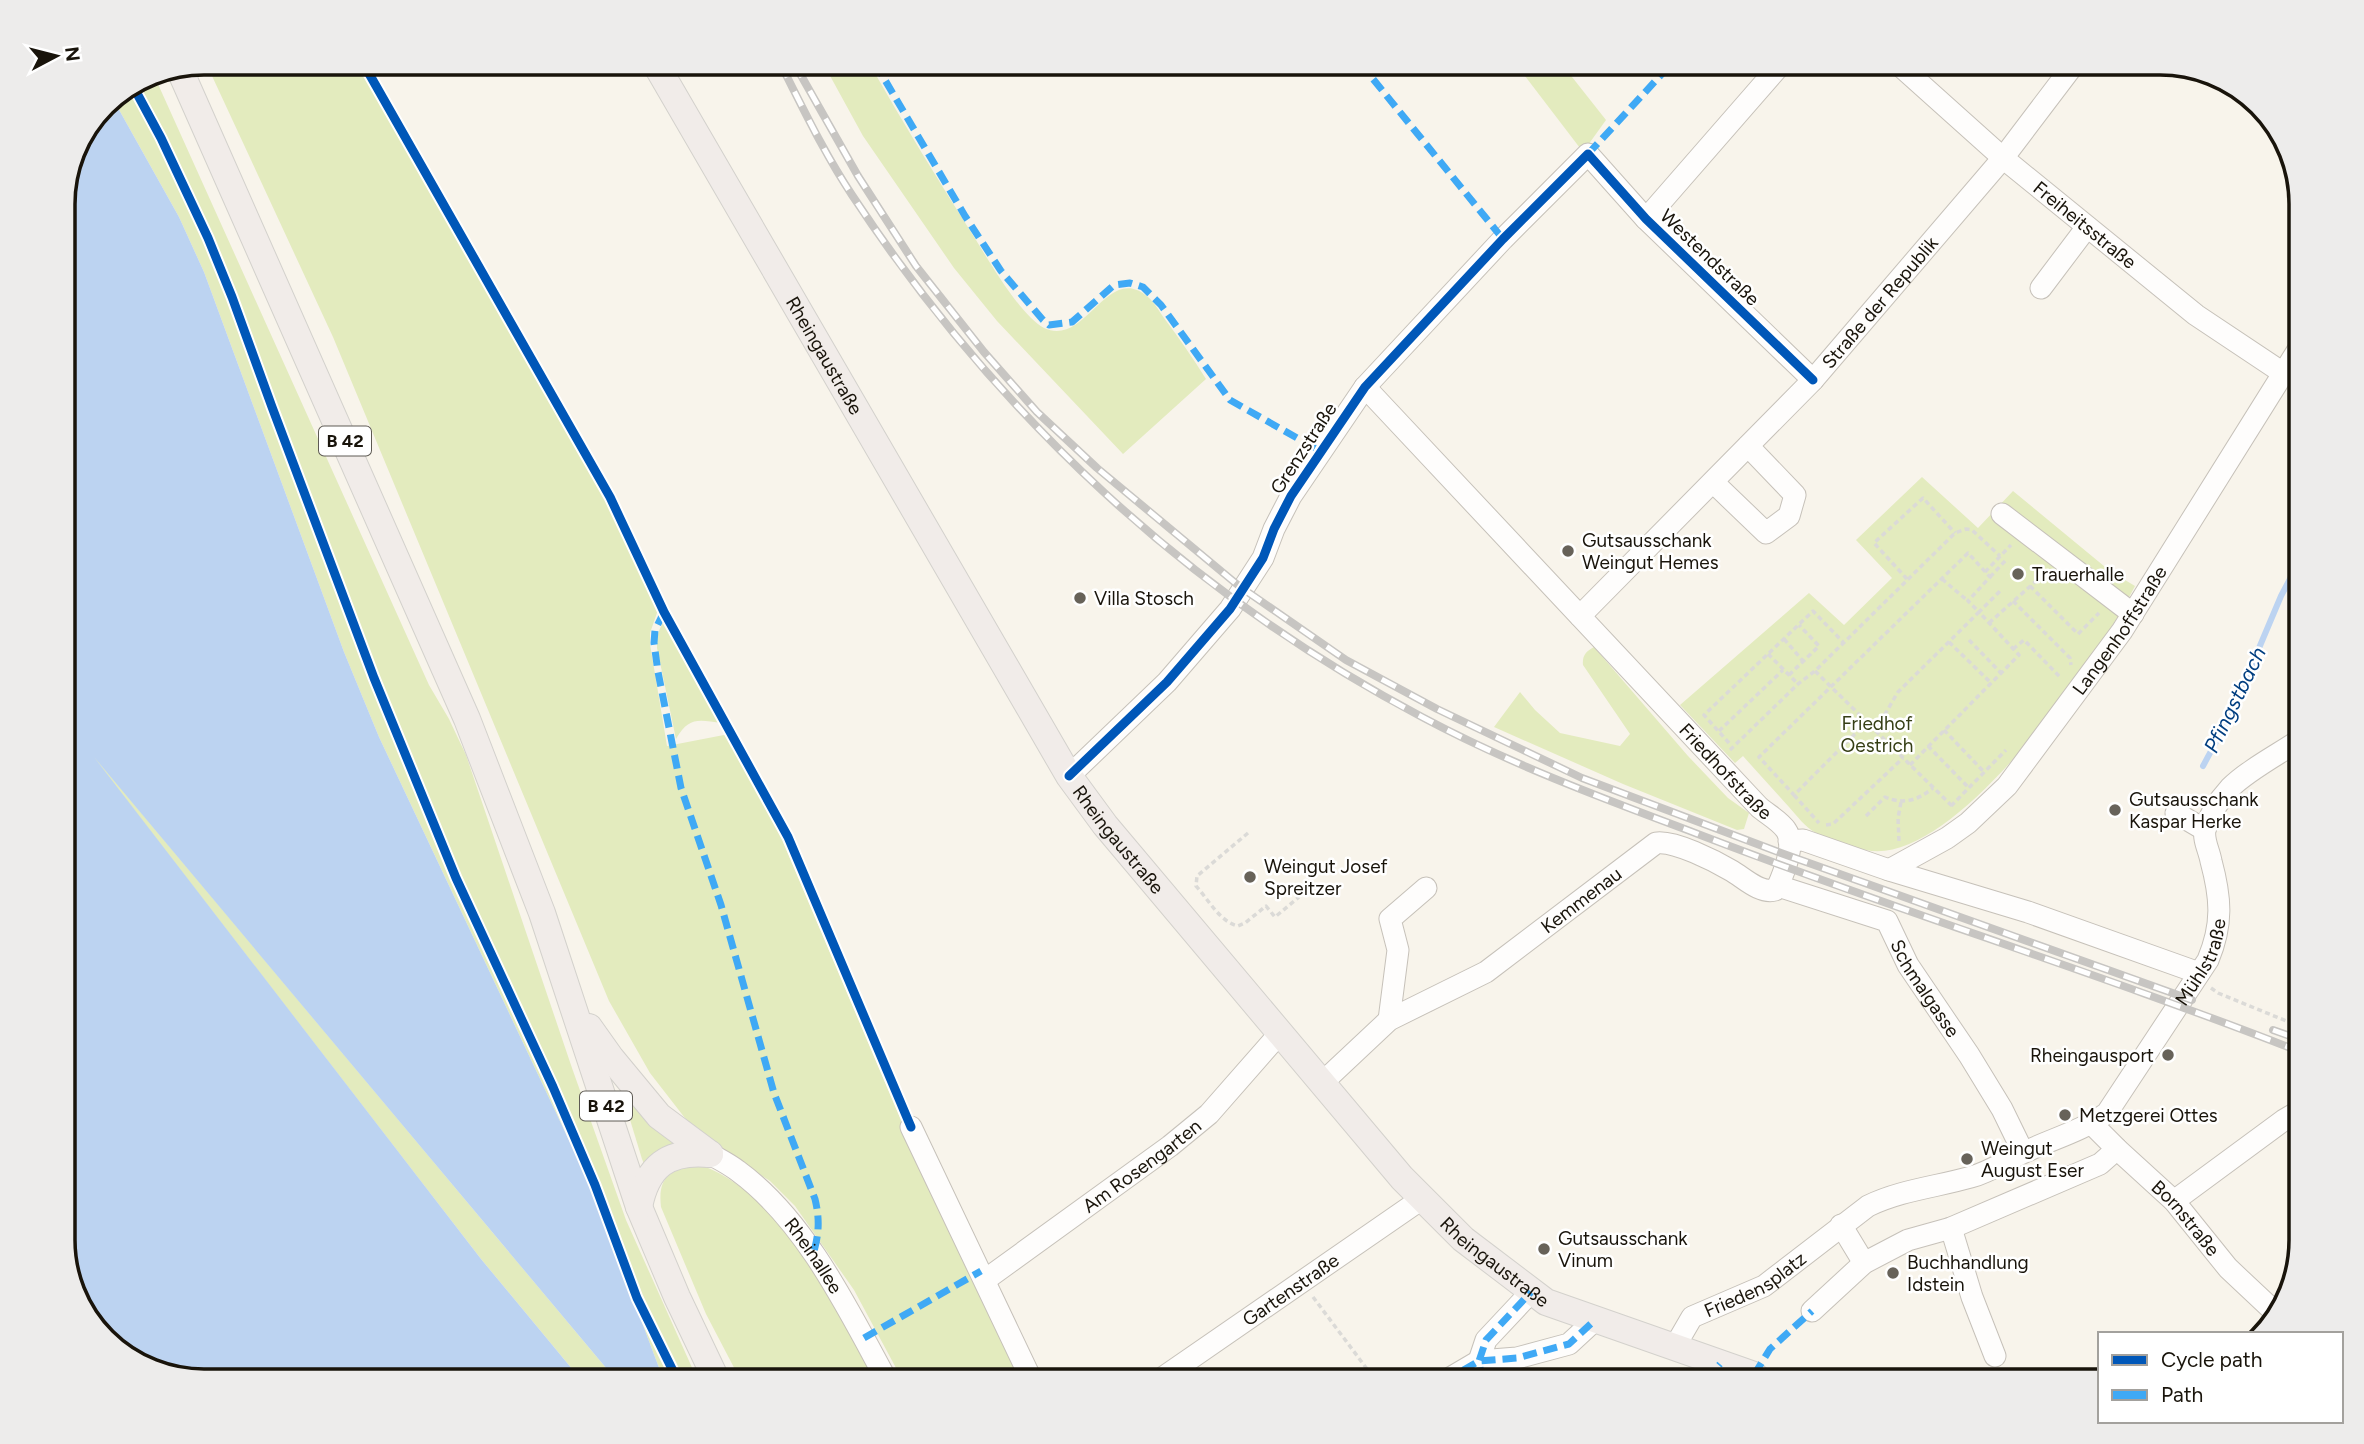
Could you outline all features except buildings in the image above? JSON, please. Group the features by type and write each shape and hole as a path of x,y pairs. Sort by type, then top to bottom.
{"main road":[{"name":"Rheingaustraße","path":"663,75 1069,776 1105,825 1402,1178 1463,1239 1546,1302 1736,1369"},
{"name":"B 42","path":"183,77 467,719 507,816 573,1003 639,1208 711,1369"},
{"path":"573,1003 611,1058 659,1116 710,1153"},
{"path":"639,1208 643,1187 654,1170 670,1157 690,1152 710,1153"}],"street":[{"name":"Westendstraße","path":"1646,219 1772,75"},
{"name":"Freiheitsstraße","path":"1910,75 2003,158 2196,315 2283,373"},
{"name":"Straße der Republik","path":"1580,616 1813,380 2003,158 2066,75"},
{"name":"Westendstraße","path":"1588,154 1646,219 1813,380"},
{"name":"Grenzstraße","path":"1069,776 1167,682 1230,609 1262,558 1291,496 1365,387 1503,239 1588,154"},
{"path":"2041,288 2087,227"},
{"name":"Langenhoffstraße","path":"1897,866 1968,823 2007,786 2133,614 2288,365"},
{"name":"Friedhofstraße","path":"1365,387 1759,807 1786,830 1789,841"},
{"path":"1714,483 1766,533 1789,516 1795,495 1748,446"},
{"path":"2002,514 2133,614"},
{"path":"2176,813 2205,830 2214,810 2231,788 2289,748"},
{"name":"Mühlstraße","path":"2023,1152 2092,1124 2108,1114 2199,973 2214,945 2221,912 2205,830"},
{"path":"1778,886 1789,856 1789,841 1803,840 1897,866 2199,973"},
{"name":"Kemmenau","path":"1323,1082 1389,1020 1486,972 1656,843 1670,843 1711,861 1766,891 1775,890 1778,886"},
{"name":"Schmalgasse","path":"1778,886 1887,921 1908,965 1969,1055 2023,1152"},
{"path":"1389,1020 1398,950 1390,919 1426,888"},
{"name":"Am Rosengarten","path":"985,1280 1171,1146 1209,1114 1280,1032"},
{"path":"2174,1201 2289,1117"},
{"name":"Bornstraße","path":"2092,1124 2116,1150 2174,1201 2228,1268 2269,1307"},
{"path":"911,1127 1026,1369"},
{"path":"1812,1311 1864,1263 1908,1240 1951,1228 2100,1164 2116,1150"},
{"name":"Friedensplatz","path":"1674,1348 1692,1317 1764,1286 1868,1206 1886,1197 1974,1177 2023,1152"},
{"name":"Rheinallee","path":"710,1153 739,1171 800,1234 880,1369"},
{"name":"Gartenstraße","path":"1175,1369 1423,1198"},
{"path":"1841,1225 1864,1263"},
{"path":"1951,1228 1972,1297 1995,1356"},
{"path":"1481,1369 1486,1340 1531,1292"},
{"path":"1487,1369 1569,1344 1595,1320"}],"path":[{"path":"1907,579 1874,543 1923,498 1955,533"},
{"path":"1718,762 1955,533 1972,530 2000,556"},
{"path":"1985,572 2024,531"},
{"path":"1903,758 1833,824 1820,825 1759,757 1968,553 1990,577"},
{"path":"1968,601 2006,560"},
{"path":"1910,765 2019,655 1968,601 1942,579"},
{"path":"1989,623 2030,586 2078,634 2113,600"},
{"path":"1875,731 1898,692 2000,591"},
{"path":"2013,601 2072,660 2056,687"},
{"path":"1733,747 1704,715 1813,611 1843,642"},
{"path":"1789,675 1819,646 1799,625"},
{"path":"1784,639 1804,661"},
{"path":"1969,640 2001,673"},
{"path":"2013,649 2024,640 2062,679"},
{"path":"1949,642 1991,683"},
{"path":"1769,654 1798,684"},
{"path":"1719,731 1783,670"},
{"path":"1815,671 1968,823"},
{"path":"1794,795 1867,722"},
{"path":"1944,730 1985,773"},
{"path":"1928,746 1969,788"},
{"path":"1951,806 2008,749"},
{"path":"1866,816 1885,797 1900,802 1917,798 1933,788"},
{"path":"1897,866 1900,802"},
{"path":"1248,833 1197,876 1196,886 1225,920 1238,926 1266,906 1275,917 1300,897"},
{"path":"2218,993 2289,1022"},
{"path":"1301,1282 1367,1369"}],"green space":[{"path":"212,75 366,75 606,502 658,610 650,633 650,644 667,746 729,734 775,823 904,1127 1017,1369 897,1369 854,1290 795,1206 770,1181 695,1131 650,1073 609,1001 333,337"},
{"path":"830,75 876,75 998,275 1035,322 1044,328 1059,331 1072,327 1108,296 1120,289 1133,289 1152,301 1206,379 1123,454 997,321 954,268 863,136"},
{"path":"1524,75 1570,75 1606,120 1583,152"},
{"path":"158,84 429,685 466,755 626,1220 693,1369 659,1369 591,1187 379,737 344,652 204,272 179,217 118,108"},
{"name":"Friedhof Oestrich","path":"1922,477 1978,528 2013,491 2110,571 2135,586 2091,659 2058,705 1981,793 1940,826 1901,847 1866,850 1834,841 1808,828 1743,756 1735,763 1680,705 1809,593 1844,625 1892,578 1856,540"},
{"path":"665,620 722,723 695,721 685,726 676,739 657,648 658,633"},
{"path":"1594,647 1688,756 1728,798 1749,813 1744,829 1737,830 1623,784 1494,727 1520,692 1560,733 1620,746 1630,734 1583,665 1585,654"},
{"path":"77,736 607,1369 572,1369 481,1259"},
{"path":"617,1077 679,1145 645,1166 642,1159"},
{"path":"703,1166 732,1181 758,1202 783,1228 827,1289 871,1369 735,1369 706,1314 661,1207 660,1196 665,1180 684,1168"}],"water":[{"path":"118,108 179,217 204,272 344,652 379,737 591,1187 659,1369 607,1369 94,757 481,1259 572,1369 188,1368 155,1359 119,1337 97,1311 82,1281 76,1248 76,188 89,147 107,119"}],"waterway":[{"name":"Pfingstbach","path":"2203,766 2232,712 2288,582"}],"railway":[{"path":"786,75 842,179 909,276 969,352 1035,424 1104,492 1177,556 1255,614 1337,668 1454,734 1588,792 1766,860 2149,995 2289,1047"},
{"path":"801,75 858,176 916,266 984,352 1037,412 1097,468 1239,586 1346,660 1437,709 1582,778 1781,853 2192,1000"},
{"path":"2273,1030 2289,1036"}],"marked path":[{"path":"882,75 965,216 1001,271 1043,320 1049,325 1072,322 1114,285 1130,283 1143,287 1161,305 1230,400 1320,451"},
{"path":"1370,75 1503,239"},
{"path":"1588,154 1661,75"},
{"path":"664,612 655,630 654,643 681,788 721,905 774,1093 815,1199 818,1227 813,1255"},
{"path":"864,1338 981,1271"},
{"path":"1480,1369 1479,1361 1486,1340 1531,1292"},
{"path":"1758,1369 1770,1349 1812,1311"},
{"path":"1465,1369 1479,1361 1517,1358 1569,1344 1595,1320"},
{"path":"1716,1369 1720,1364"}],"cycle path":[{"path":"370,75 610,497 664,612 788,837 911,1127"},
{"path":"138,94 208,238 374,678 456,878 553,1087 595,1185 637,1298 672,1369"},
{"path":"1069,776 1167,682 1230,609 1263,558 1291,496 1365,387 1503,239 1588,154 1646,219 1813,380"}],"place":[{"name":"Gutsausschank Weingut Hemes","path":"1568,551"},
{"name":"Trauerhalle","path":"2018,574"},
{"name":"Villa Stosch","path":"1080,598"},
{"name":"Gutsausschank Kaspar Herke","path":"2115,810"},
{"name":"Weingut Josef Spreitzer","path":"1250,877"},
{"name":"Rheingausport","path":"2168,1055"},
{"name":"Metzgerei Ottes","path":"2065,1115"},
{"name":"Weingut August Eser","path":"1967,1159"},
{"name":"Gutsausschank Vinum","path":"1544,1249"},
{"name":"Buchhandlung Idstein","path":"1893,1273"}]}
